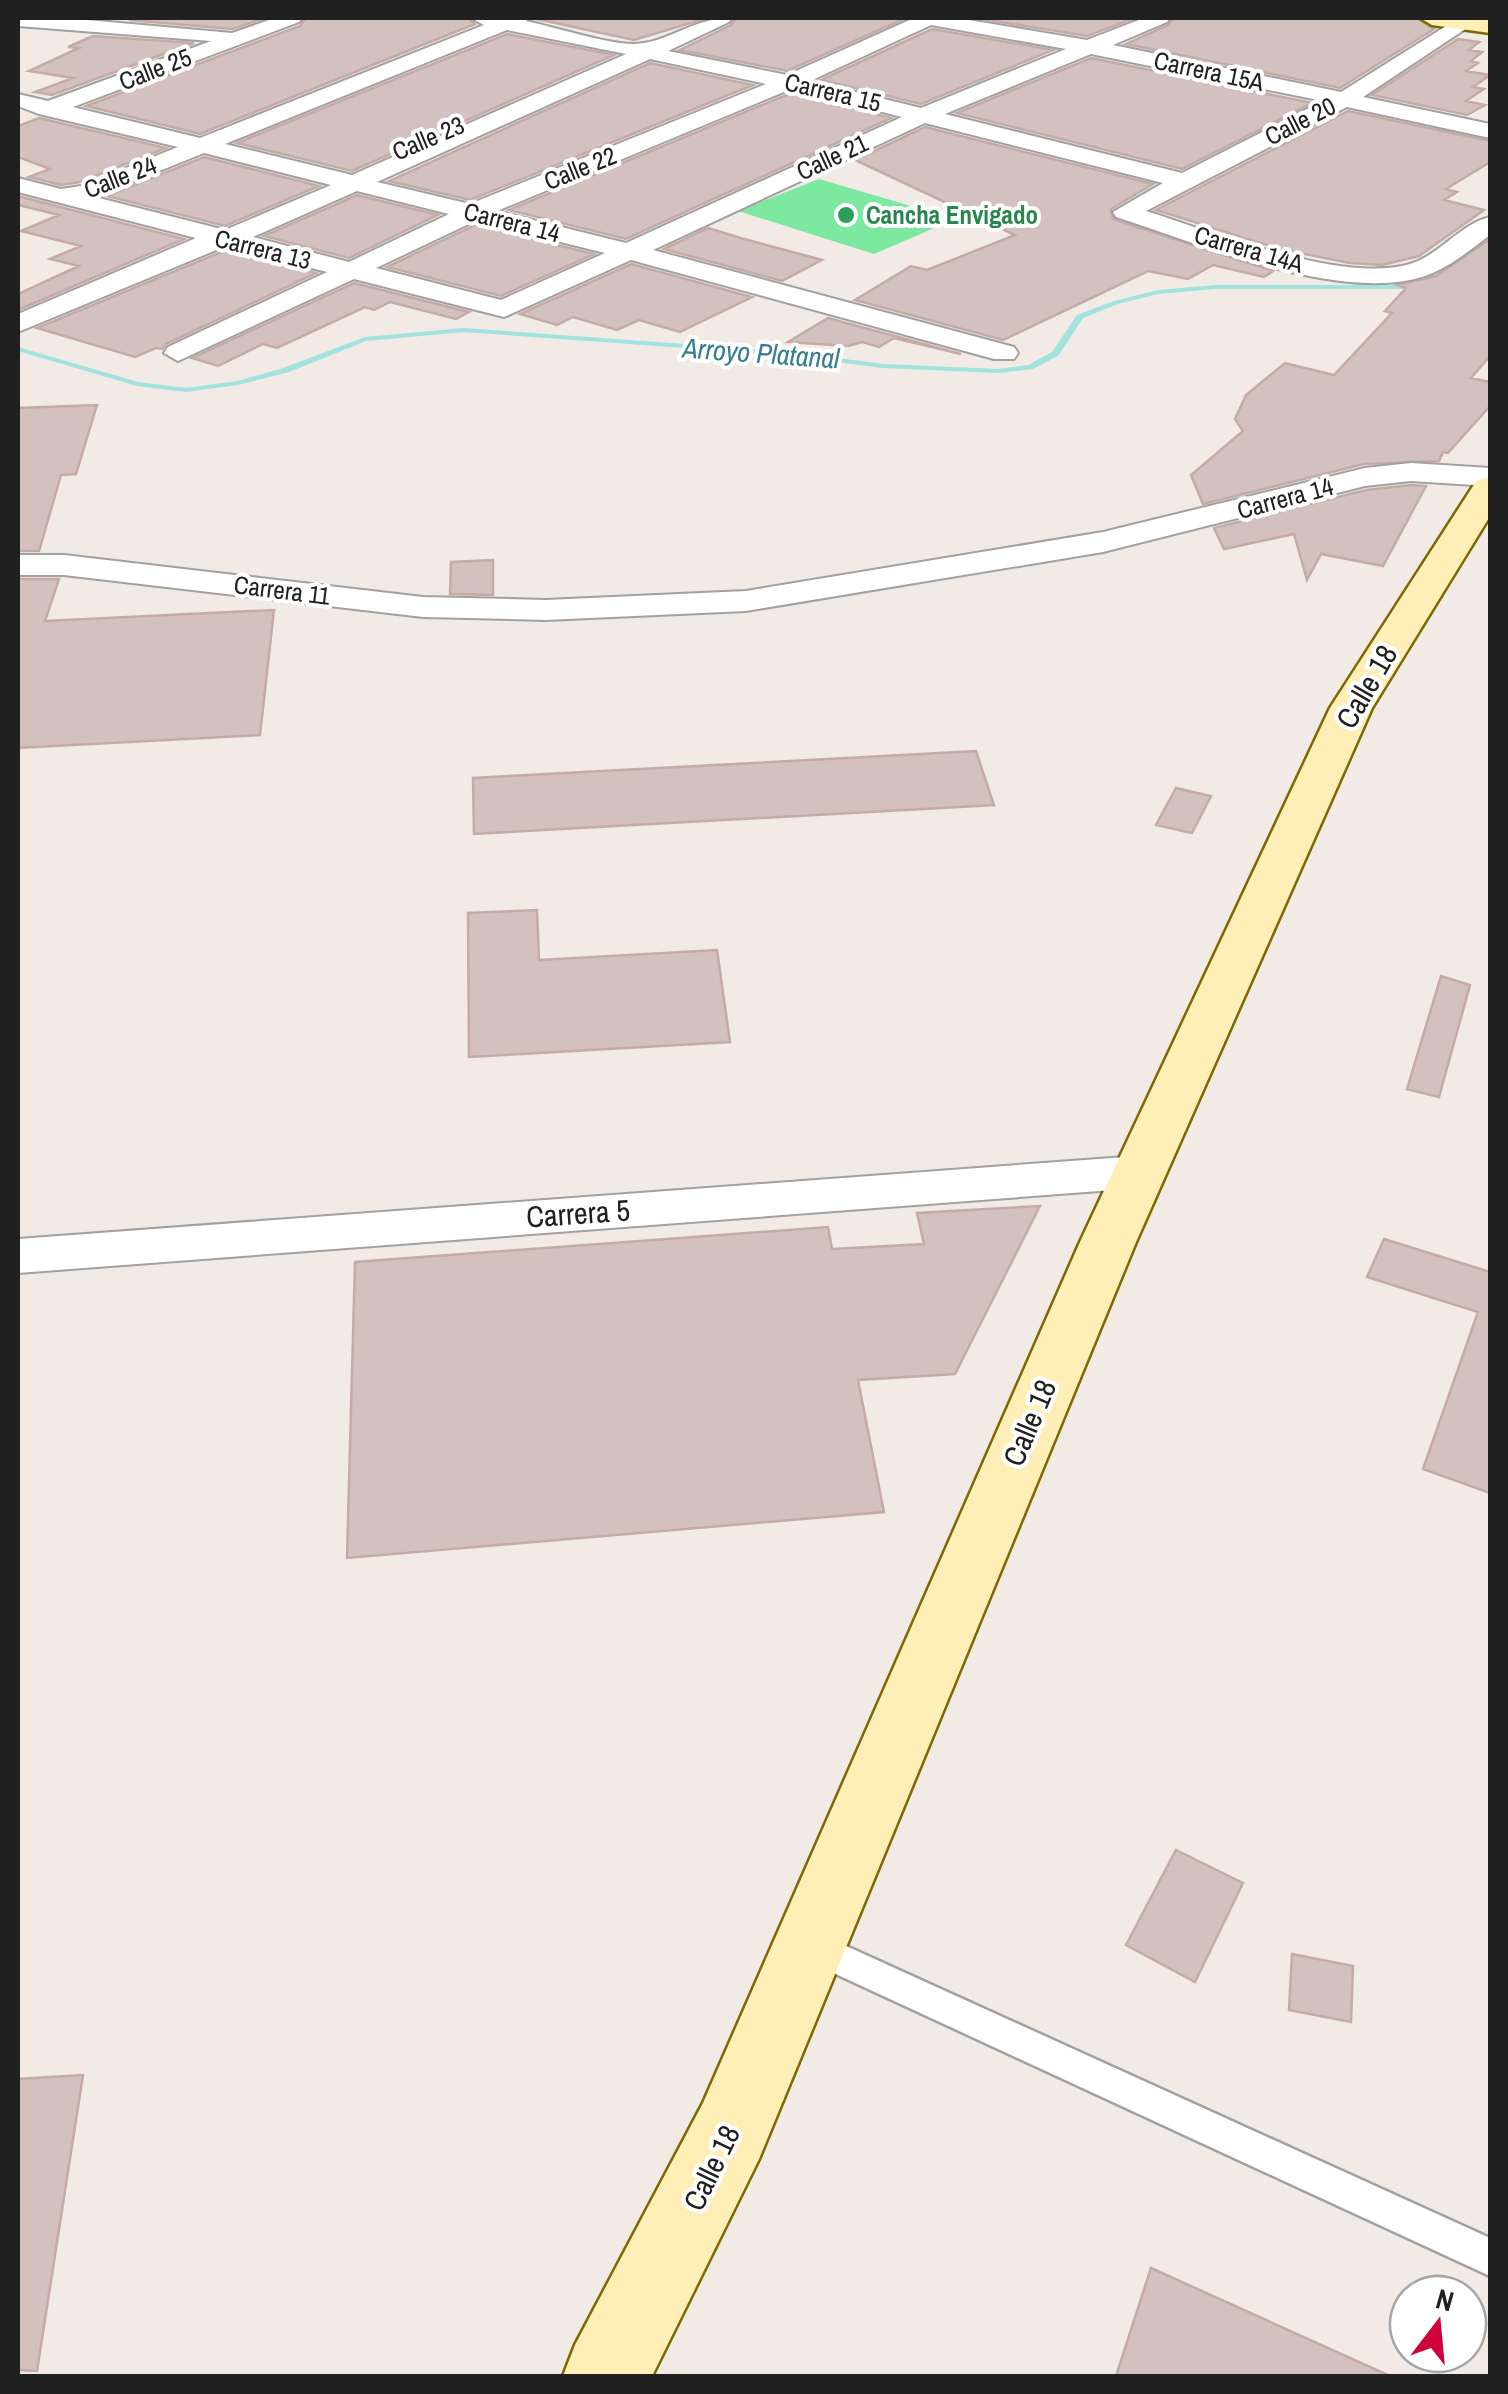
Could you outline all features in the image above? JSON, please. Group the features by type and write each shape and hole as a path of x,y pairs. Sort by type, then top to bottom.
{"main road":[{"path":"1432,18 1490,26"},
{"name":"Calle 18","path":"606,2376 732,2131 1139,1172 1350,708 1490,488"}],"street":[{"name":"Calle 25","path":"18,121 237,38 259,22 292,18"},
{"name":"Calle 23","path":"18,324 722,18"},
{"name":"Carrera 15A","path":"929,18 1092,46 1490,132"},
{"name":"Calle 22","path":"178,352 472,212 789,82 929,18"},
{"name":"Calle 21","path":"509,307 926,114 1160,18"},
{"name":"Carrera 15","path":"502,19 653,49 1181,180"},
{"name":"Calle 24","path":"18,216 60,196 86,192 189,142 502,19"},
{"path":"18,20 237,38"},
{"name":"Calle 20","path":"1125,212 1343,100 1468,20"},
{"name":"Carrera 14","path":"18,100 628,251 1004,353"},
{"name":"Carrera 13","path":"18,185 213,240 495,308 509,307"},
{"name":"Carrera 14A","path":"1125,212 1328,272 1374,275 1414,272 1490,224"},
{"name":"Carrera 14","path":"546,610 746,601 1103,542 1365,477 1412,472 1490,477"},
{"name":"Carrera 11","path":"18,565 98,569 423,607 546,610"},
{"name":"Carrera 5","path":"18,1256 1139,1172"}],"lane":[{"path":"810,1946 1490,2258"}],"green space":[{"name":"Cancha Envigado","path":"819,179 955,219 874,254 738,211"}],"building":[{"path":"265,18 232,29 129,20"},
{"path":"306,18 468,18 475,24 200,134 86,106 300,26"},
{"path":"532,18 707,18 634,40"},
{"path":"736,18 906,18 787,71 680,50 731,25"},
{"path":"977,18 1135,18 1087,36"},
{"path":"1174,18 1417,18 1434,29 1340,88 1126,44 1168,25"},
{"path":"932,29 1053,50 921,104 821,80"},
{"path":"507,34 614,55 352,171 237,143"},
{"path":"93,36 194,43 52,95 35,92 73,78 29,71 79,48 68,47"},
{"path":"1458,39 1479,42 1469,50 1482,52 1471,61 1478,63 1466,71 1490,75 1473,87 1484,89 1466,101 1485,105 1467,115 1372,95"},
{"path":"1091,58 1312,103 1182,169 957,113"},
{"path":"650,63 753,85 470,200 389,181"},
{"path":"791,93 891,118 626,239 509,210"},
{"path":"1348,111 1490,141 1490,162 1446,189 1457,192 1444,200 1484,210 1419,256 1382,265 1279,249 1156,210"},
{"path":"39,118 166,148 80,182 61,185 29,177 50,169 18,157 18,126"},
{"path":"925,127 1153,184 1111,209 1113,219 1273,271 1264,277 1213,265 1188,279 1148,271 1003,340 855,300 911,266 927,270 1015,235 855,160"},
{"path":"204,157 319,186 225,226 107,196"},
{"path":"357,195 438,215 349,258 264,236"},
{"path":"18,196 184,239 18,310 18,294 79,266 50,259 81,246 21,231 59,215 18,205"},
{"path":"475,225 594,254 501,296 387,267"},
{"path":"708,228 822,260 782,281 664,249"},
{"path":"1490,239 1490,356 1471,378 1490,382 1490,406 1448,453 1443,452 1439,461 1364,464 1203,504 1191,475 1243,431 1235,419 1246,395 1285,363 1334,375 1392,313 1385,311 1406,288 1397,285 1436,276"},
{"path":"226,250 316,273 162,349 135,357 37,328"},
{"path":"631,264 752,297 680,332 639,320 617,330 573,317 557,325 520,314"},
{"path":"354,283 469,312 456,319 390,302 374,310 365,307 277,348 263,344 218,366 192,358"},
{"path":"828,318 961,354 894,338 879,347 862,342 848,346 788,342"},
{"path":"97,405 76,474 61,475 39,551 18,551 18,408"},
{"path":"1426,486 1383,566 1321,554 1307,580 1294,534 1224,549 1214,528 1366,490"},
{"path":"493,560 493,595 450,594 451,562"},
{"path":"18,579 59,579 45,621 274,610 260,735 18,748"},
{"path":"976,751 994,805 474,834 473,778"},
{"path":"1176,788 1211,796 1192,833 1156,825"},
{"path":"537,910 539,960 717,950 730,1042 469,1057 468,913"},
{"path":"1441,976 1470,985 1439,1097 1407,1089"},
{"path":"1040,1206 955,1374 858,1380 884,1512 347,1558 355,1262 828,1227 832,1249 924,1244 917,1213"},
{"path":"1384,1239 1490,1272 1490,1493 1423,1469 1478,1312 1367,1277"},
{"path":"1176,1850 1243,1883 1195,1982 1126,1945"},
{"path":"1292,1954 1353,1966 1351,2022 1289,2010"},
{"path":"83,2075 37,2371 18,2370 18,2079"},
{"path":"1151,2268 1390,2376 1116,2376"}],"waterway":[{"name":"Arroyo Platanal","path":"18,349 137,384 186,390 238,383 286,370 365,339 464,330 783,353 883,366 998,371 1030,367 1055,354 1080,317 1116,302 1158,292 1215,287 1417,287"}],"place":[{"name":"Cancha Envigado","path":"846,215"}]}
